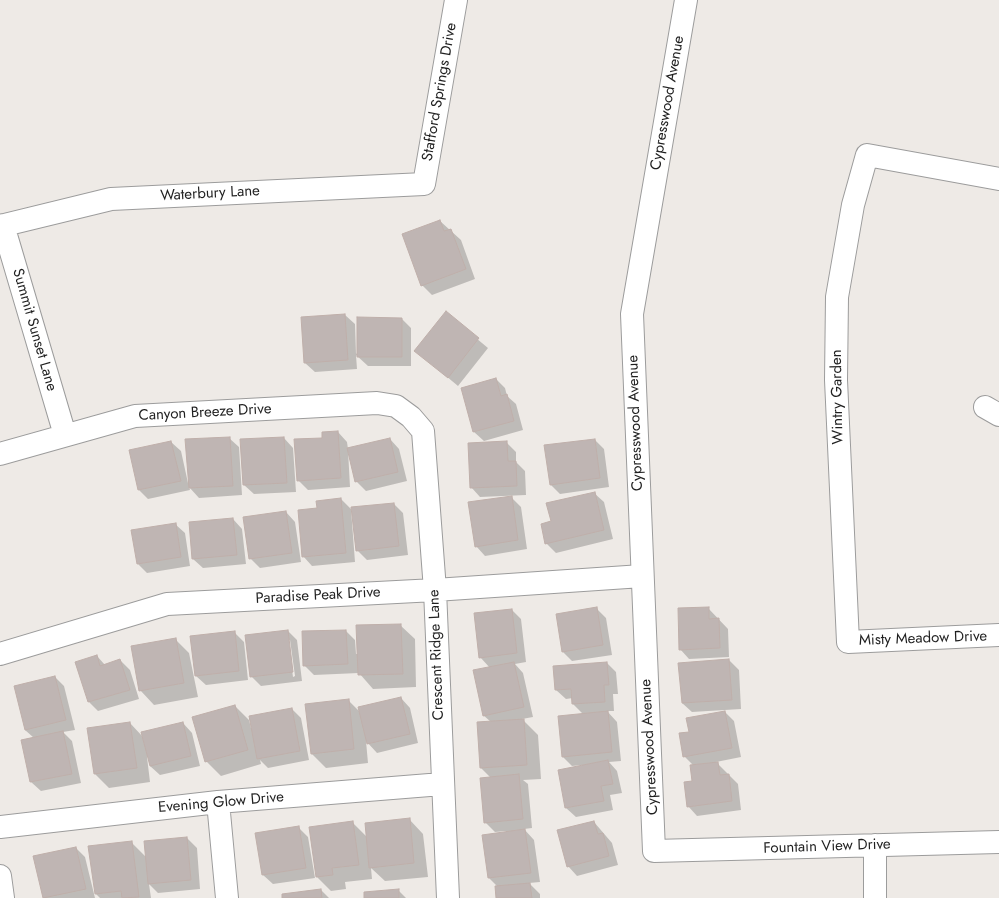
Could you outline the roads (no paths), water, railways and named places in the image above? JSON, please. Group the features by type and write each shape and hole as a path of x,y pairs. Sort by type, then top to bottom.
{"street":[{"name":"Stafford Springs Drive","path":"424,184 456,0"},
{"name":"Cypresswood Avenue","path":"654,851 632,314 686,0"},
{"name":"Wintry Garden","path":"848,642 836,380 837,297 853,205 868,155 999,179"},
{"name":"Waterbury Lane","path":"1,226 111,199 424,184"},
{"name":"Summit Sunset Lane","path":"1,226 65,435"},
{"name":"Canyon Breeze Drive","path":"0,454 135,416 377,403 396,406 411,416"},
{"name":"Crescent Ridge Lane","path":"411,416 423,431 435,590 448,898"},
{"name":"Paradise Peak Drive","path":"0,654 167,604 435,590 642,576"},
{"name":"Misty Meadow Drive","path":"848,642 999,635"},
{"name":"Evening Glow Drive","path":"0,827 218,802 442,784"},
{"path":"218,802 227,898"},
{"name":"Fountain View Drive","path":"654,851 999,842"},
{"path":"874,898 875,845"},
{"path":"0,876 3,898"}]}
